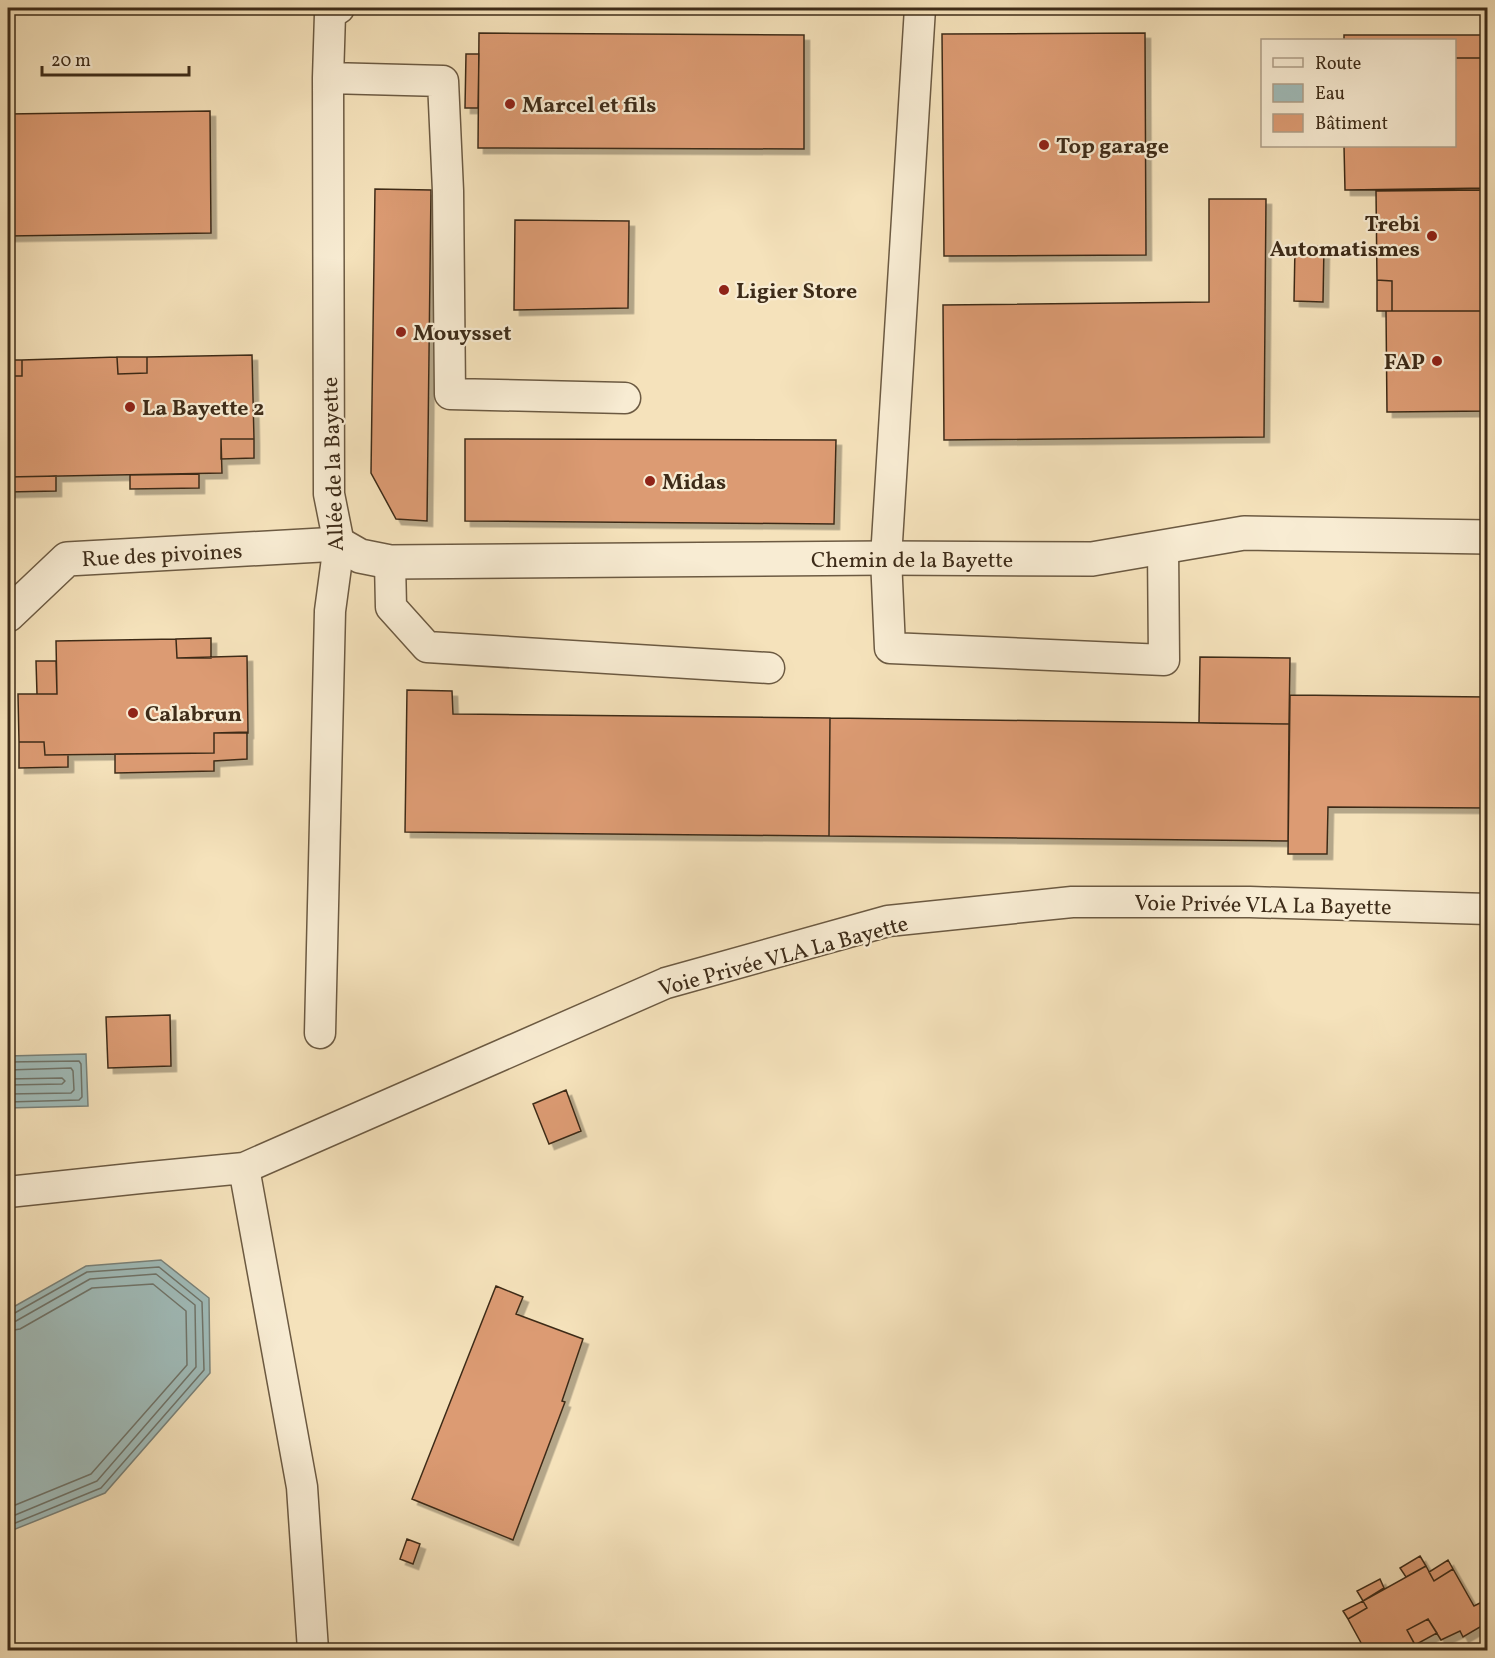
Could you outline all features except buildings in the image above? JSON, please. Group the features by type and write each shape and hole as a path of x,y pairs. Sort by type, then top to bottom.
{"street":[{"name":"Chemin de la Bayette","path":"339,544 360,556 390,562 886,558 1092,559 1244,533 1488,537"},
{"name":"Rue des pivoines","path":"8,615 67,559 339,544"}],"lane":[{"path":"920,8 886,558 890,648 1164,660 1164,547"},
{"name":"Allée de la Bayette","path":"320,1033 330,610 339,544 329,494 328,78 335,11"},
{"path":"328,78 443,81 448,191 450,394 625,398"},
{"path":"390,562 391,607 428,647 769,668"},
{"name":"Voie Privée VLA La Bayette","path":"8,1192 244,1168 666,983 888,921 1072,902 1250,902 1488,909"},
{"path":"244,1168 302,1487 313,1650"}],"water":[{"path":"86,1054 88,1106 8,1108 8,1056"},
{"path":"161,1260 209,1298 210,1373 105,1493 8,1532 8,1310 86,1266"}],"place":[{"name":"Marcel et fils","path":"510,104"},
{"name":"Top garage","path":"1044,145"},
{"name":"Trebi Automatismes","path":"1432,236"},
{"name":"Ligier Store","path":"724,290"},
{"name":"Mouysset","path":"401,332"},
{"name":"FAP","path":"1437,361"},
{"name":"La Bayette 2","path":"130,407"},
{"name":"Midas","path":"650,481"},
{"name":"Calabrun","path":"133,713"}]}
